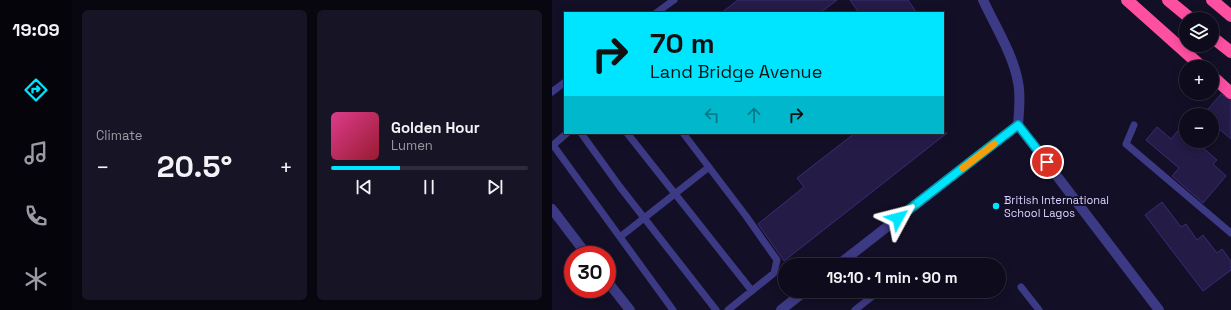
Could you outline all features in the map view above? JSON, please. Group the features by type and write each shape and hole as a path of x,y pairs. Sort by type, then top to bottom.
{"highway":[{"path":"1127,0 1194,60"},
{"path":"1168,0 1183,12"},
{"path":"1212,0 1231,16"},
{"path":"1219,42 1231,52"},
{"path":"1219,82 1231,93"}],"street":[{"path":"983,0 1012,63 1018,82 1020,98 1018,125 1159,310"},
{"path":"847,258 1018,125"},
{"path":"552,209 580,246"},
{"path":"616,292 630,310"},
{"path":"781,310 796,298"}],"lane":[{"path":"657,12 674,0"},
{"path":"552,92 564,83"},
{"path":"1134,126 1126,144 1231,233"},
{"path":"566,134 553,146 673,310"},
{"path":"582,134 644,218 716,310"},
{"path":"628,134 752,290"},
{"path":"684,134 777,260 774,273 728,310"},
{"path":"620,237 709,167"},
{"path":"1021,287 1039,310"},
{"path":"855,310 870,298"}],"building":[{"path":"738,0 837,0 821,12 722,12"},
{"path":"850,0 908,0 916,12 858,12"},
{"path":"1221,94 1231,100 1231,139 1219,129 1219,108 1209,108 1216,100 1219,100"},
{"path":"1157,127 1171,139 1179,129 1179,148 1203,148 1217,160 1213,164 1226,176 1203,203 1172,176 1179,168 1146,140"},
{"path":"947,133 788,258 782,258 758,224 804,187 797,178 854,134"},
{"path":"1162,202 1181,227 1186,224 1197,240 1203,235 1217,253 1222,249 1231,261 1231,270 1203,291 1145,215"}],"slow traffic":[{"path":"963,168 994,144"}],"place":[{"name":"British International School Lagos","path":"996,206"}],"route":[{"path":"898,218 1018,125 1047,162"}]}
